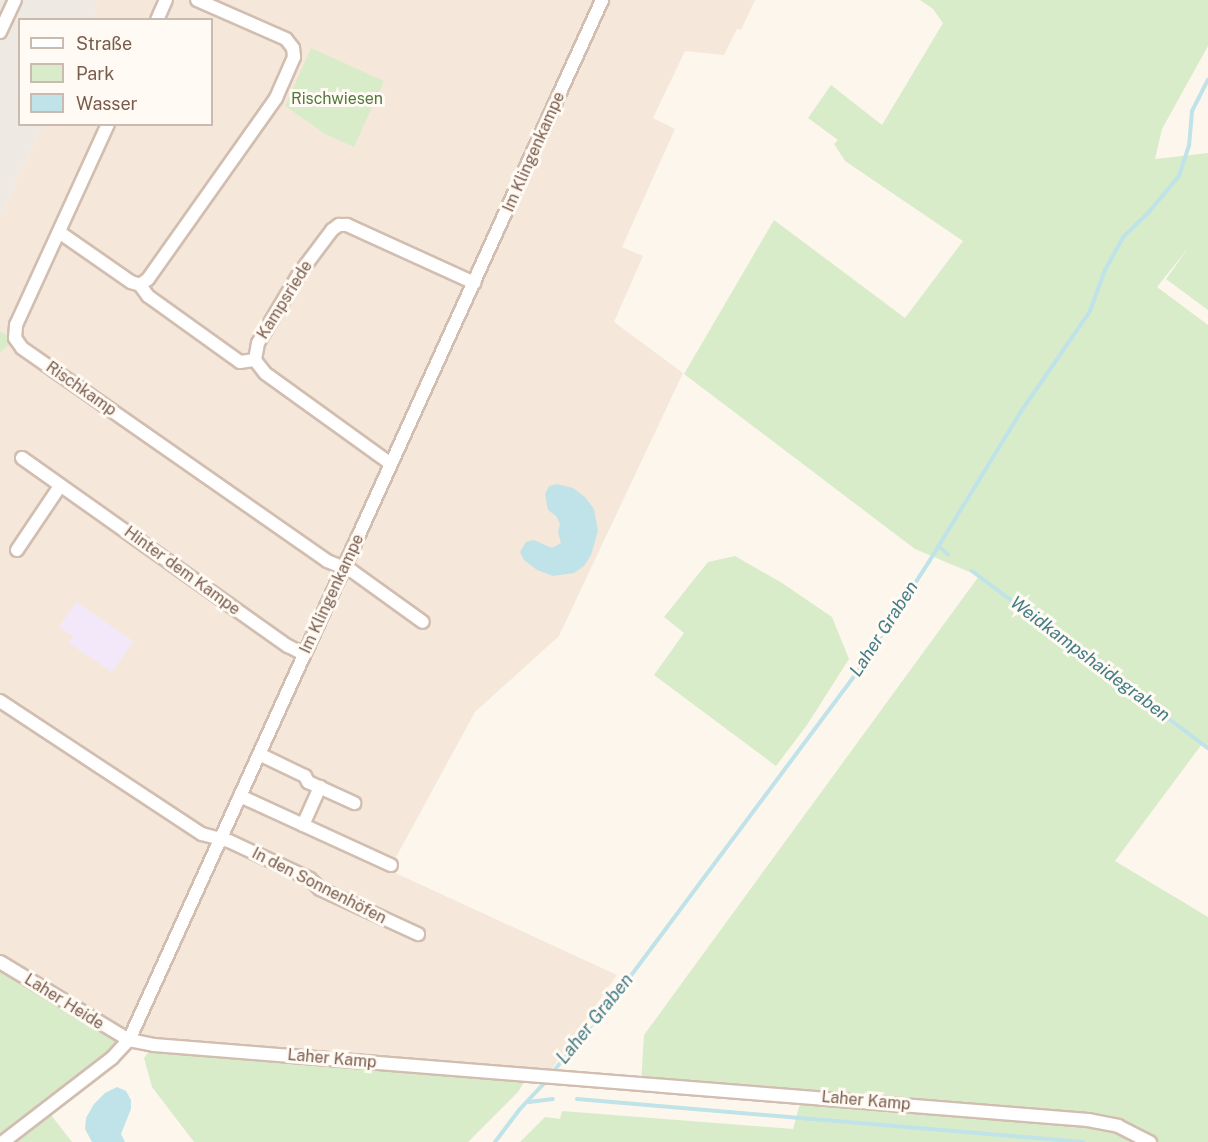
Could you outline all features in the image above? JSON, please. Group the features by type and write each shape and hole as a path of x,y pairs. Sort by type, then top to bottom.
{"street":[{"path":"0,32 15,0"},
{"path":"158,18 166,0"},
{"path":"140,285 148,279 276,98 294,57 293,48 286,39 197,0"},
{"name":"Im Klingenkampe","path":"3,1142 112,1058 129,1040 474,283 599,1"},
{"name":"Rischkamp","path":"107,126 16,326 15,338 22,348 327,561 352,571 423,622"},
{"name":"Kampsriede","path":"391,464 265,373 255,360 258,343 276,310 306,265 332,230 339,225 347,225 474,283"},
{"path":"59,232 131,282 140,285 148,296 240,362 255,360"},
{"name":"Hinter dem Kampe","path":"22,458 288,646 304,654"},
{"path":"17,550 60,486"},
{"path":"0,701 202,834 220,839"},
{"path":"259,754 354,803"},
{"path":"303,825 320,787"},
{"path":"240,796 391,865"},
{"name":"In den Sonnenhöfen","path":"220,839 310,879 320,889 418,934"},
{"name":"Laher Heide","path":"0,962 129,1040"},
{"name":"Laher Kamp","path":"129,1040 154,1045 1088,1120 1118,1126 1150,1142"}],"shaded area":[{"path":"0,0 99,0 90,18 18,18 18,126 42,126 0,217"},
{"path":"99,0 755,0 741,30 737,29 724,55 685,51 653,118 675,129 622,247 643,256 614,322 683,373 559,636 475,712 389,870 617,975 547,1076 129,1040 0,962 0,217 42,126 213,126 213,18 90,18"},
{"path":"76,602 133,641 112,672 69,643 73,636 59,627"}],"green space":[{"path":"920,0 1208,0 1208,46 1162,129 1155,159 1208,153 1208,310 1166,279 1189,247 1157,287 1208,325 1208,748 1202,744 1115,861 1208,917 1208,1142 520,1142 545,1117 560,1119 562,1111 793,1129 802,1096 641,1084 644,1035 979,576 915,549 684,374 774,220 905,318 963,241 845,161 834,144 838,140 808,118 831,85 882,125 943,23 933,9"},
{"name":"Rischwiesen","path":"311,48 384,81 354,147 325,134 285,106"},
{"path":"0,332 15,338 0,353"},
{"path":"735,556 782,583 832,617 849,659 807,725 776,766 654,675 684,633 664,617 708,562"},
{"path":"0,962 129,1040 0,1139"},
{"path":"150,1050 526,1079 518,1092 468,1142 194,1142 152,1087 144,1058"},
{"path":"51,1115 72,1142 16,1142"}],"water":[{"path":"557,484 573,488 585,497 594,509 598,531 591,555 584,566 574,573 553,576 537,570 524,560 520,552 526,542 534,540 552,548 561,543 558,532 560,524 556,516 548,510 545,494 549,486"},
{"path":"117,1087 126,1091 131,1100 131,1109 121,1134 125,1142 92,1142 85,1129 86,1118 94,1104 105,1093"}],"waterway":[{"name":"Laher Graben","path":"552,1073 618,993 858,671 930,560 1020,413 1090,311 1105,270 1123,237 1148,213 1179,176 1189,146 1192,111 1208,80"},
{"name":"Weidkampshaidegraben","path":"938,546 948,554"},
{"name":"Weidkampshaidegraben","path":"972,571 1208,748"},
{"name":"Laher Graben","path":"495,1142 520,1109 548,1079"},
{"path":"529,1102 553,1099"},
{"path":"577,1099 1083,1142"}]}
